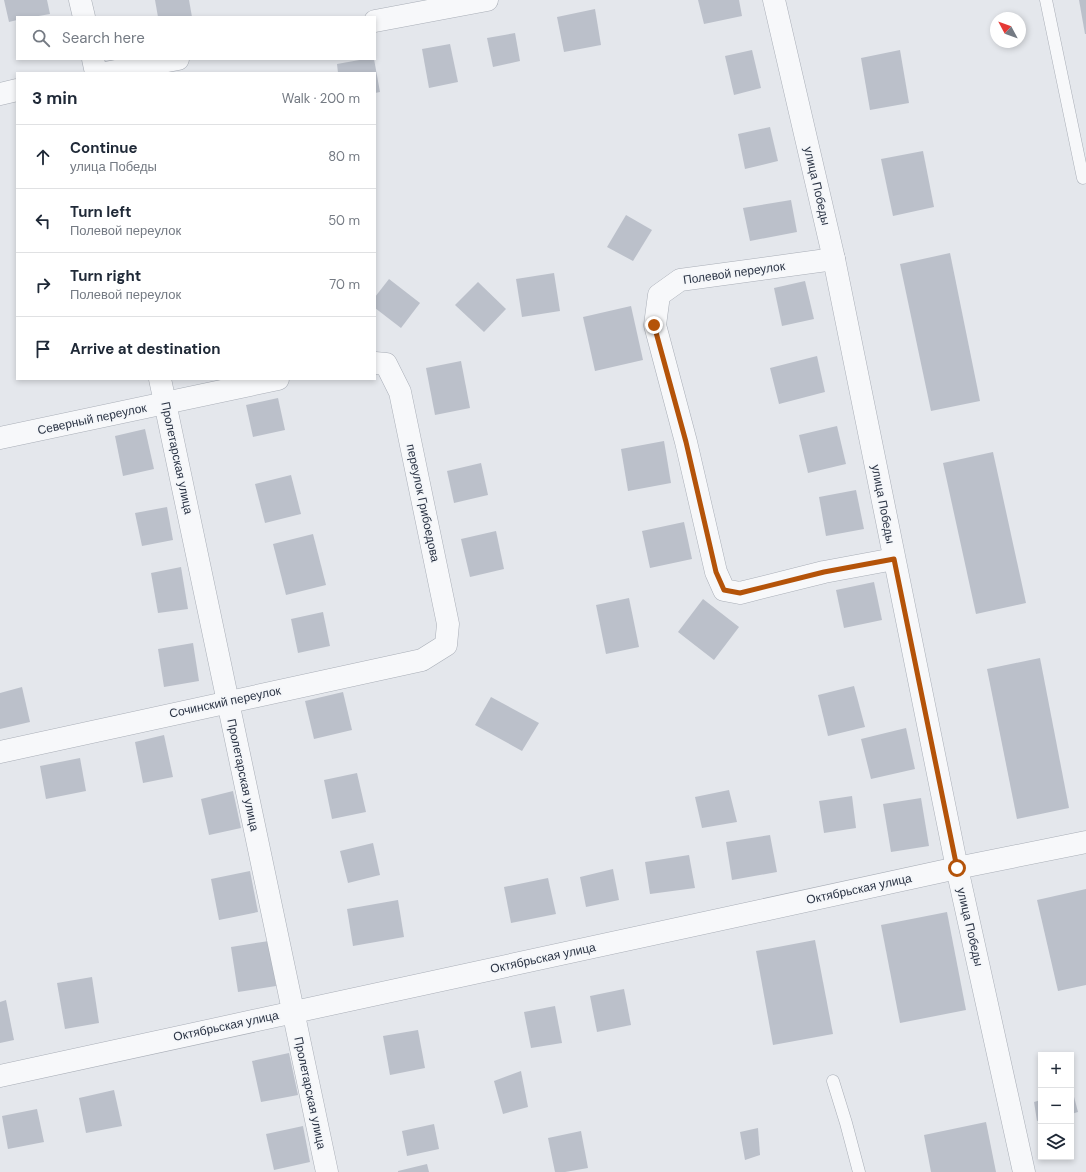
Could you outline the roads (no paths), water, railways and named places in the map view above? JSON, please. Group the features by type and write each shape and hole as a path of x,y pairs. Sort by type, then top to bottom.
{"street":[{"path":"80,0 84,16"},
{"path":"376,21 487,0"},
{"name":"улица Победы","path":"774,0 834,259 957,868 1024,1172"},
{"path":"93,60 96,72"},
{"path":"110,72 173,60"},
{"path":"0,94 16,90"},
{"name":"Полевой переулок","path":"834,259 680,280 659,295 654,325 686,442 716,572 724,590 740,593 824,572 894,559"},
{"name":"переулок Грибоедова","path":"380,363 400,392 448,624 446,645"},
{"name":"Пролетарская улица","path":"160,380 327,1172"},
{"name":"Северный переулок","path":"0,438 273,380"},
{"name":"Сочинский переулок","path":"0,752 228,701 422,660 446,645"},
{"name":"Октябрьская улица","path":"0,1076 957,868 1086,842"}],"lane":[{"path":"1046,0 1084,178"},
{"path":"833,1081 859,1172"}]}
